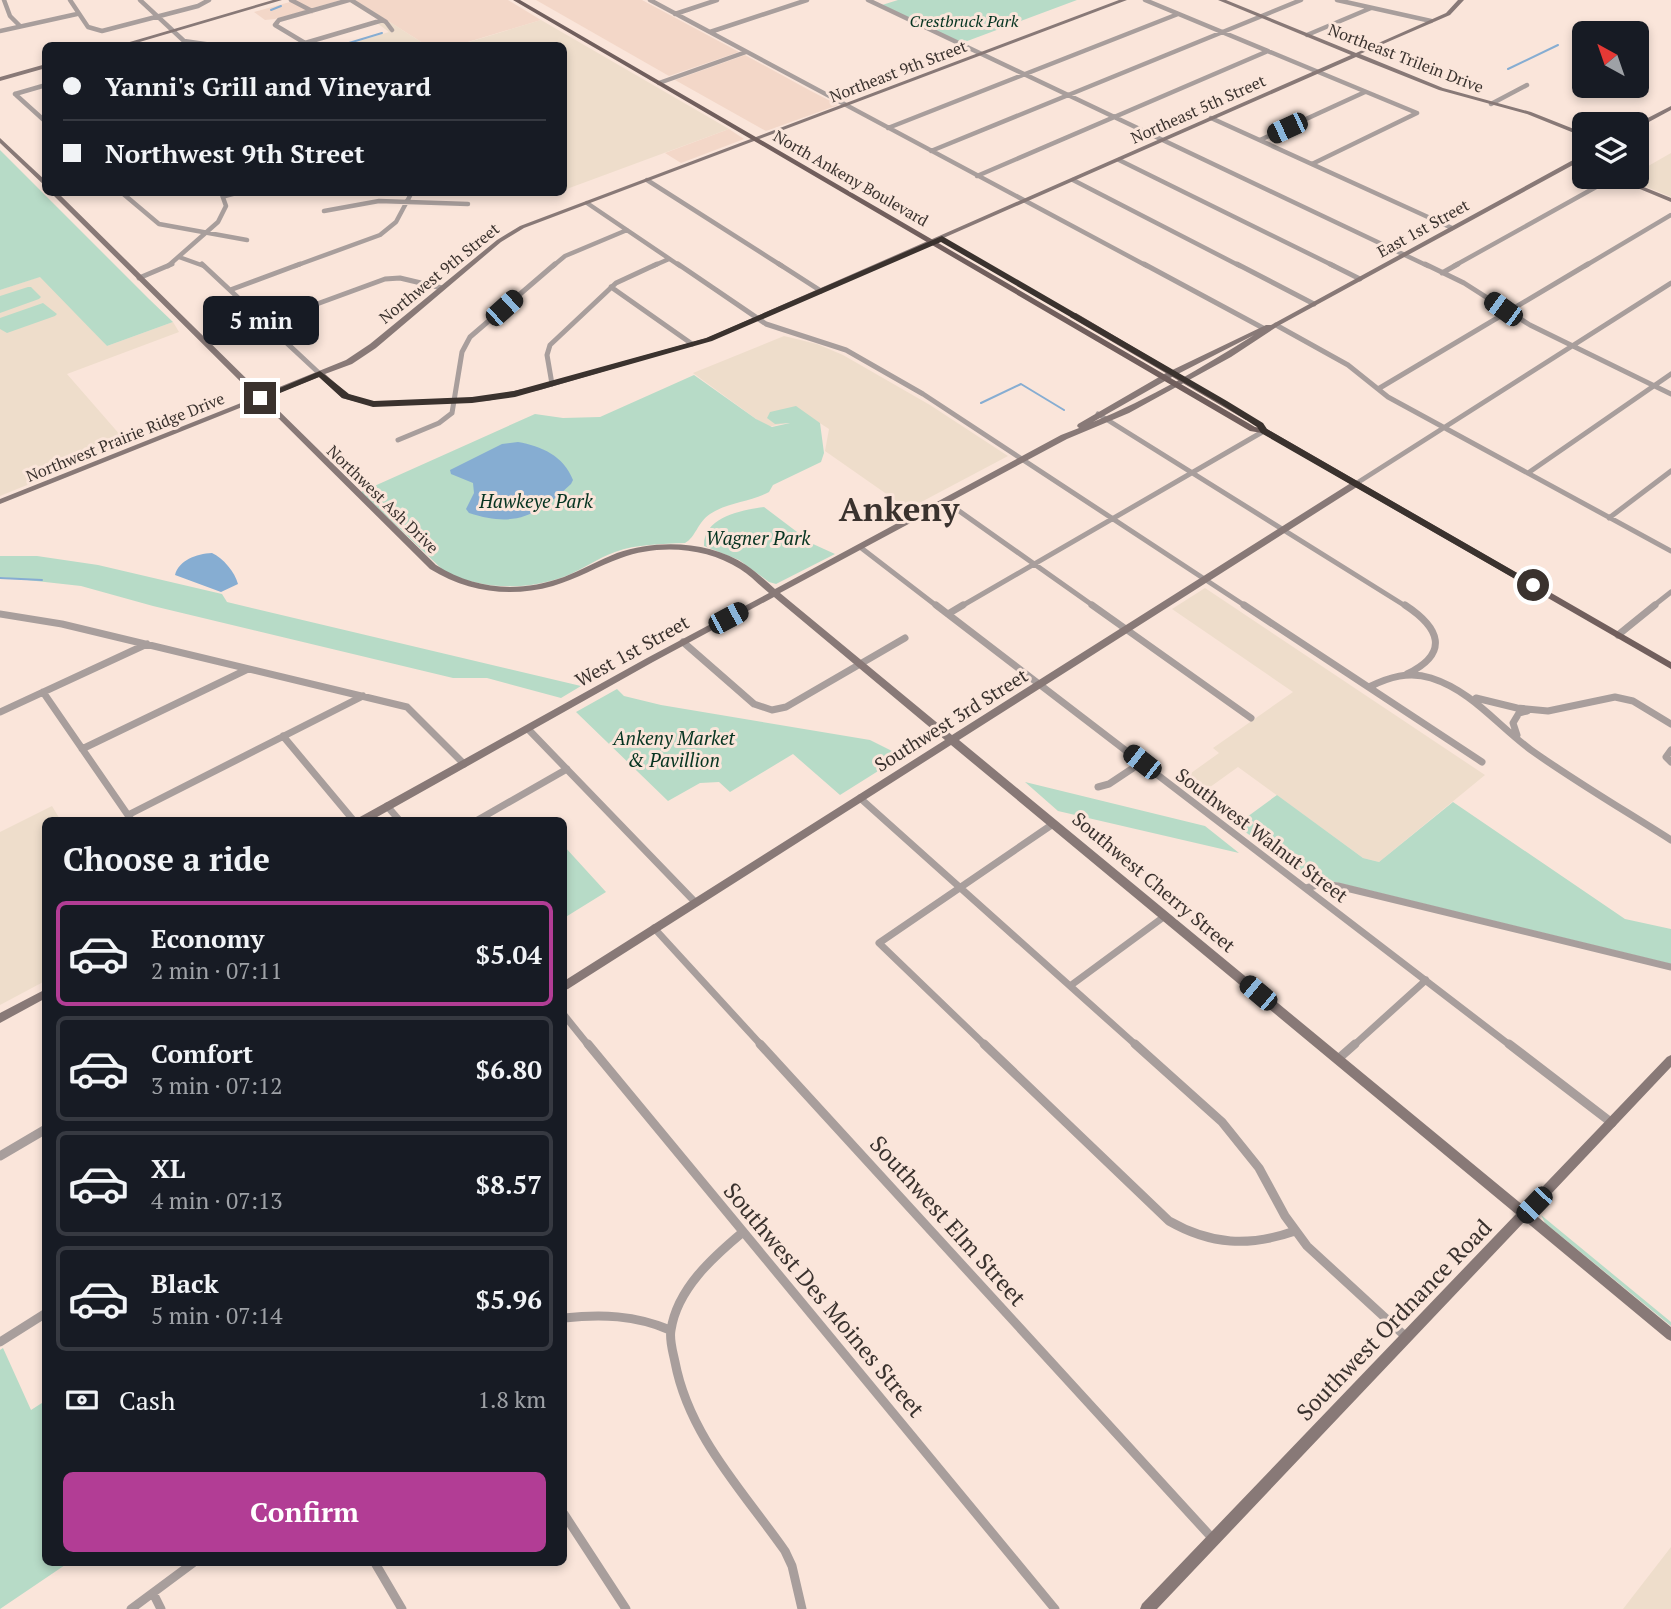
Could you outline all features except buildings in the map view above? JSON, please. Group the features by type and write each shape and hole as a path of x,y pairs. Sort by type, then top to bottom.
{"main road":[{"name":"North Ankeny Boulevard","path":"516,0 663,81"},
{"name":"North Ankeny Boulevard","path":"528,0 1174,378 1253,429 1264,431 1357,483 1671,666"}],"street":[{"path":"4,0 10,16 20,26"},
{"path":"70,0 89,28 102,31 157,18 209,0"},
{"path":"140,0 157,18 188,42"},
{"path":"131,42 282,0"},
{"path":"291,0 312,11"},
{"path":"303,42 275,25 279,20 350,0 383,20 392,30"},
{"path":"649,0 1263,328"},
{"path":"675,13 717,0"},
{"path":"710,32 807,0"},
{"path":"868,0 1442,273 1476,290 1507,312 1671,394"},
{"name":"Northeast 9th Street","path":"760,138 1124,0"},
{"path":"1144,0 1417,113 1312,164"},
{"name":"Northeast Trilein Drive","path":"1221,0 1441,89 1529,113 1572,130"},
{"path":"931,151 1301,0"},
{"path":"1337,0 1431,22"},
{"name":"Northeast 5th Street","path":"320,374 340,393 361,402 380,404 454,401 502,397 692,344 821,292 1431,22 1452,12 1461,0"},
{"path":"1307,35 1372,7"},
{"path":"0,31 77,14"},
{"path":"888,128 1178,14"},
{"path":"308,42 383,20"},
{"path":"978,176 1269,51"},
{"path":"663,81 746,52"},
{"path":"0,79 42,67"},
{"path":"1491,104 1527,85"},
{"path":"42,86 15,94 42,118"},
{"path":"1259,140 1366,92"},
{"path":"1649,120 1671,108"},
{"path":"1211,118 1452,228"},
{"name":"Northwest 9th Street","path":"260,398 362,355 508,235 760,138"},
{"path":"0,140 42,181"},
{"path":"1119,160 1360,279"},
{"name":"East 1st Street","path":"1174,378 1250,343 1276,325 1572,162"},
{"path":"647,180 821,292"},
{"path":"1073,180 1314,304"},
{"path":"1442,273 1592,189"},
{"path":"1644,189 1671,200"},
{"name":"Northwest Ash Drive","path":"57,196 433,567 463,583 502,590 530,588 568,578 617,555 671,547 709,552 733,561 774,593"},
{"path":"125,196 154,222 247,240"},
{"path":"137,276 164,268 208,232 226,210 223,196"},
{"path":"230,290 380,235 396,222 410,196"},
{"path":"324,211 365,202 468,204"},
{"path":"587,203 758,319 778,330 814,338 846,350 920,392 1482,762"},
{"path":"1378,389 1671,215"},
{"path":"398,440 444,420 452,413 461,352 470,337 560,259 627,230"},
{"path":"179,257 199,262 320,374"},
{"path":"552,384 547,355 550,345 611,287 669,259"},
{"path":"265,324 385,279 406,279 442,288"},
{"path":"1357,483 1671,283"},
{"path":"611,287 692,344"},
{"path":"1276,325 1348,365 1378,389 1444,427 1671,551"},
{"name":"East 1st Street","path":"1174,378 1263,328 1276,325"},
{"path":"1528,473 1671,374"},
{"name":"West 1st Street","path":"1070,434 1098,414 1174,378"},
{"name":"West 1st Street","path":"368,817 683,642 1070,434 1107,419 1174,378"},
{"name":"Northwest Prairie Ridge Drive","path":"0,502 260,398"},
{"path":"1098,414 1420,615 1431,626 1437,640 1429,670 1441,681"},
{"path":"948,614 1264,431"},
{"path":"1609,518 1671,471"},
{"name":"Southwest 3rd Street","path":"567,984 1357,483"},
{"path":"945,501 1251,718"},
{"name":"Southwest Walnut Street","path":"860,547 1612,1123"},
{"path":"1618,635 1671,592"},
{"name":"Southwest Cherry Street","path":"774,593 1671,1335"},
{"path":"0,614 62,624 412,710 464,764"},
{"path":"683,642 749,701 757,707 771,710 786,707 896,640 905,638"},
{"path":"0,712 147,644"},
{"path":"1368,687 1386,678 1407,674 1431,661"},
{"path":"82,749 248,668"},
{"path":"1407,674 1441,681 1495,704 1531,710 1562,710 1604,697 1615,697 1633,701 1671,724"},
{"path":"1459,690 1493,715 1519,740 1671,840"},
{"path":"43,692 129,817"},
{"path":"132,817 363,696"},
{"path":"1519,740 1513,723 1519,713 1531,710"},
{"path":"528,729 695,902"},
{"path":"284,736 351,817"},
{"path":"1671,750 1666,757 1671,762"},
{"path":"1098,787 1109,784 1142,762"},
{"path":"483,817 567,769"},
{"path":"860,798 1222,1122 1259,1168 1295,1231 1317,1257 1405,1336"},
{"path":"387,806 397,817"},
{"path":"1053,824 879,943 1169,1221 1202,1238 1229,1245 1273,1240 1295,1231"},
{"path":"1306,888 1312,884 1325,884 1372,894 1671,967"},
{"path":"1070,986 1165,916"},
{"name":"Southwest Elm Street","path":"654,928 1213,1539"},
{"path":"1338,1059 1426,980"},
{"path":"0,1018 42,995"},
{"name":"Southwest Des Moines Street","path":"567,1019 1055,1609"},
{"name":"Southwest Ordnance Road","path":"1147,1609 1671,1060"},
{"path":"0,1156 42,1131"},
{"path":"743,1232 702,1271 686,1294 670,1331 678,1386 692,1419 785,1550 792,1566 802,1609"},
{"path":"0,1342 42,1316"},
{"path":"567,1318 612,1316 656,1323 670,1331"},
{"path":"567,1519 626,1609"},
{"path":"131,1609 189,1566"},
{"path":"377,1566 402,1609"},
{"path":"153,1592 161,1609"}],"shaded area":[{"path":"297,0 341,0 275,19 265,20 254,12"},
{"path":"347,0 355,0 421,42 356,42 389,32 377,23 381,21"},
{"path":"355,0 508,0 541,20 468,42 421,42"},
{"path":"536,0 642,0 739,52 669,76"},
{"path":"541,20 729,129 567,189 567,42 469,42"},
{"path":"745,55 838,105 766,131 675,80"},
{"path":"729,129 744,139 681,163 665,153"},
{"path":"1671,153 1671,197 1649,188 1649,166"},
{"path":"42,276 107,346 173,322 179,332 67,374 128,444 0,496 0,290"},
{"path":"784,336 817,344 843,355 930,405 1008,456 908,509 825,451 829,429 812,418 767,427 693,373"},
{"path":"1205,588 1485,775 1379,862 1363,858 1238,767 1199,795 1180,781 1219,753 1213,748 1293,692 1172,609"},
{"path":"52,806 59,817 42,817 42,983 0,1005 0,832"},
{"path":"1671,1547 1671,1609 1623,1609"}],"green space":[{"name":"Crestbruck Park","path":"898,0 1077,0 962,43 882,5"},
{"path":"0,150 42,192 42,196 46,196 173,322 107,346 40,277 0,290"},
{"path":"28,287 41,297 0,313 0,296"},
{"path":"43,303 57,314 7,333 0,329 0,318"},
{"name":"Hawkeye Park","path":"694,375 756,419 772,427 790,423 775,424 767,418 770,412 796,406 820,423 824,453 821,462 773,485 769,492 710,514 685,543 623,549 551,581 520,586 488,585 444,571 361,492 535,414 563,418 600,417"},
{"name":"Wagner Park","path":"764,507 813,544 835,554 776,584 769,582 739,560 704,546 705,536 717,522 735,513"},
{"path":"0,556 37,556 98,565 222,594 227,602 581,686 561,698 487,678 453,678 153,606 81,586 0,577"},
{"name":"Ankeny Market & Pavillion","path":"617,689 624,696 661,705 870,740 902,756 840,795 793,754 730,792 719,782 700,783 668,801 576,712"},
{"path":"1025,782 1205,826 1239,853 1058,811"},
{"path":"1277,795 1363,858 1379,862 1453,802 1625,919 1671,929 1671,964 1302,874 1236,825"},
{"path":"567,849 606,892 567,916"},
{"path":"1541,1215 1671,1322 1671,1326 1545,1223"},
{"path":"3,1348 31,1410 42,1403 42,1566 64,1566 0,1609 0,1350"}],"water":[{"path":"518,442 543,449 558,458 573,480 571,484 547,504 524,516 500,519 469,513 466,509 474,493 473,483 451,474 450,470 502,444"},
{"path":"212,553 228,566 238,584 221,592 175,575 180,565 189,559"}],"waterway":[{"path":"271,10 281,6"},
{"path":"352,42 382,33"},
{"path":"1508,69 1558,45"},
{"path":"981,403 1021,384 1064,410"},
{"path":"0,578 42,580"}],"district":[{"name":"Ankeny","path":"899,509"}],"route":[{"path":"260,398 320,374 345,396 373,404 472,400 515,394 729,332 942,239 1224,402 1260,425 1264,431 1533,585"}]}
